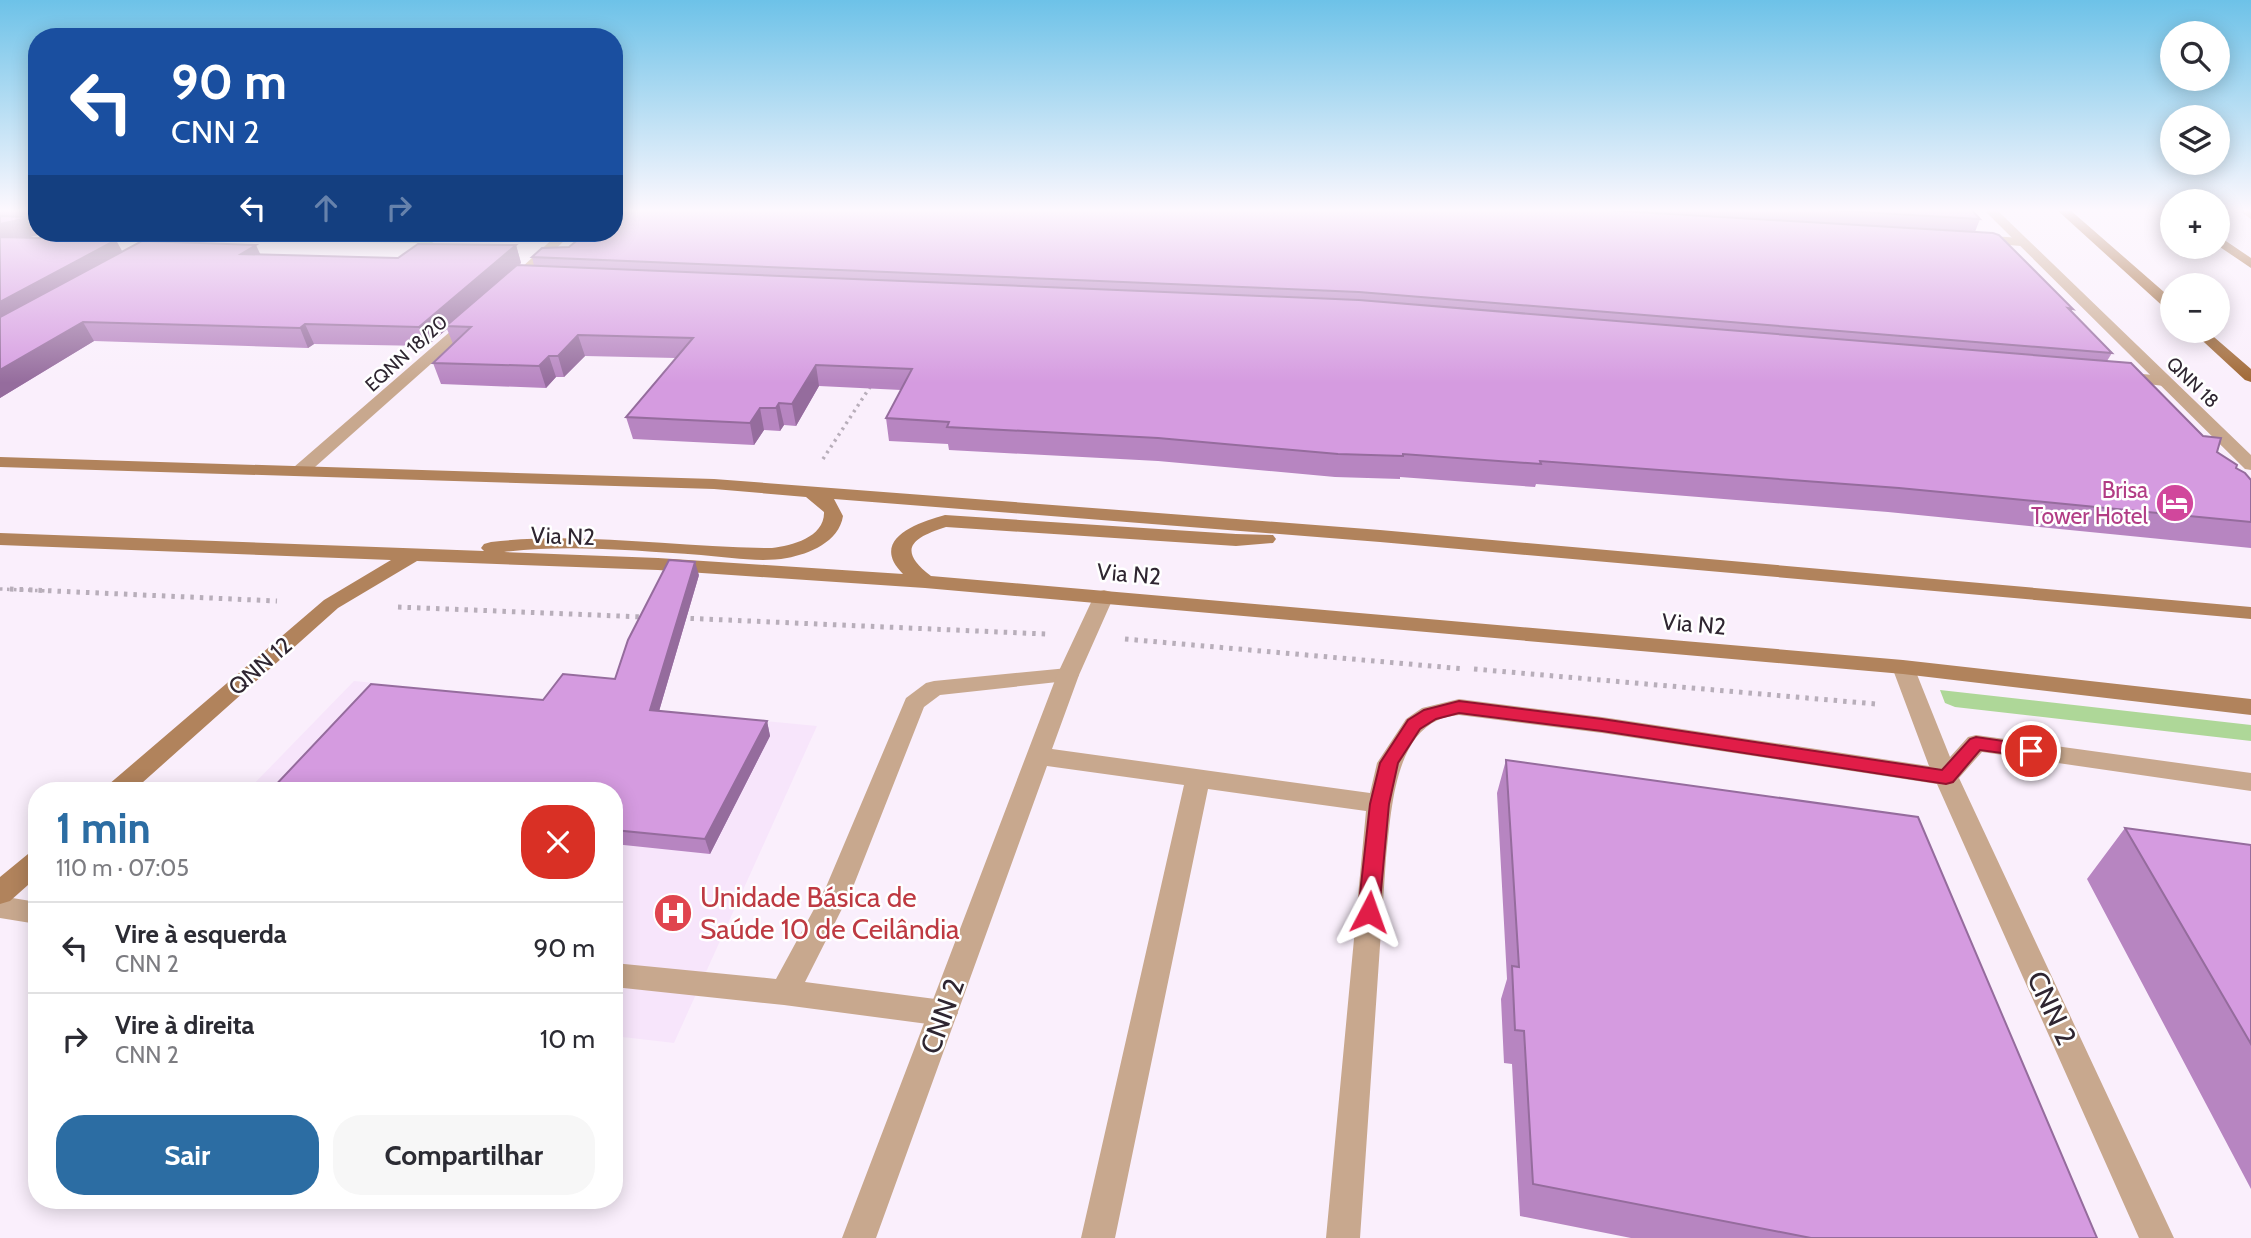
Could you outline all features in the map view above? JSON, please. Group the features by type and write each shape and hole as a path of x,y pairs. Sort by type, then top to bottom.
{"main road":[{"path":"2127,267 2160,296"},
{"path":"2213,343 2251,377"},
{"path":"0,462 714,484 1380,536 2251,613"},
{"path":"440,556 524,543 608,544 781,553 815,540 827,531 834,519 833,509 813,493"},
{"path":"925,582 904,563 900,553 903,543 919,529 945,521 1236,540 1380,536"},
{"name":"Via N2","path":"0,540 658,564 925,582 1903,667 2251,707"},
{"name":"QNN 12","path":"127,782 331,604 413,555"},
{"path":"0,893 28,869"}],"street":[{"name":"EQNN 18/20","path":"300,471 531,267"},
{"name":"QNN 18","path":"2046,267 2251,465"},
{"path":"519,278 547,279"},
{"path":"2109,376 2164,381"},
{"name":"CNN 2","path":"859,1238 1068,675 1104,596"},
{"name":"CNN 2","path":"1903,667 1946,777 2157,1238"},
{"path":"784,992 807,954 830,907 914,703 934,688 1068,675"},
{"path":"1343,1238 1373,858 1380,804 1389,763 1414,725 1430,714 1459,707 1602,725 1946,777 1976,743 2251,782"},
{"path":"1039,756 1380,804"},
{"path":"1098,1238 1198,777"},
{"path":"0,907 28,912"},
{"path":"623,976 784,992 943,1013"}],"path":[{"path":"824,459 877,377"},
{"path":"0,589 651,617"},
{"path":"678,618 1086,636 1919,708"}],"shaded area":[{"name":"Unidade Básica de Saúde 10 de Ceilândia","path":"354,681 817,726 674,1043 623,1037 623,782 256,782"}],"green space":[{"path":"1940,690 2251,725 2251,741 1955,707 1945,703"}],"building":[{"path":"0,267 66,267 0,302"},
{"path":"94,267 490,267 419,327 305,324 300,328 83,322 0,370 0,317"},
{"path":"515,267 560,267 1359,300 2131,363 2203,436 2221,438 2217,452 2237,465 2236,468 2251,480 2251,522 1899,488 1540,461 1541,464 1403,454 1338,454 1158,438 947,427 949,422 886,418 912,369 816,365 792,404 779,403 776,408 760,408 750,423 626,417 693,338 578,335 558,356 549,356 539,366 433,363 471,327 446,326"},
{"path":"763,267 2031,267 2112,353 1359,292"},
{"path":"669,560 695,562 650,710 767,721 705,839 623,831 623,782 278,782 371,684 543,700 563,674 615,679 628,640"},
{"path":"1506,760 1918,817 2097,1238 1811,1238 1533,1184 1524,1031 1515,1030 1512,966 1519,967"},
{"path":"2125,828 2251,845 2251,1044"}],"place":[{"name":"Brisa Tower Hotel","path":"2175,503"},
{"name":"Unidade Básica de Saúde 10 de Ceilândia","path":"673,913"}],"route":[{"path":"1369,912 1380,804 1389,763 1414,725 1430,714 1459,707 1602,725 1946,777 1976,743 2031,751"}]}
